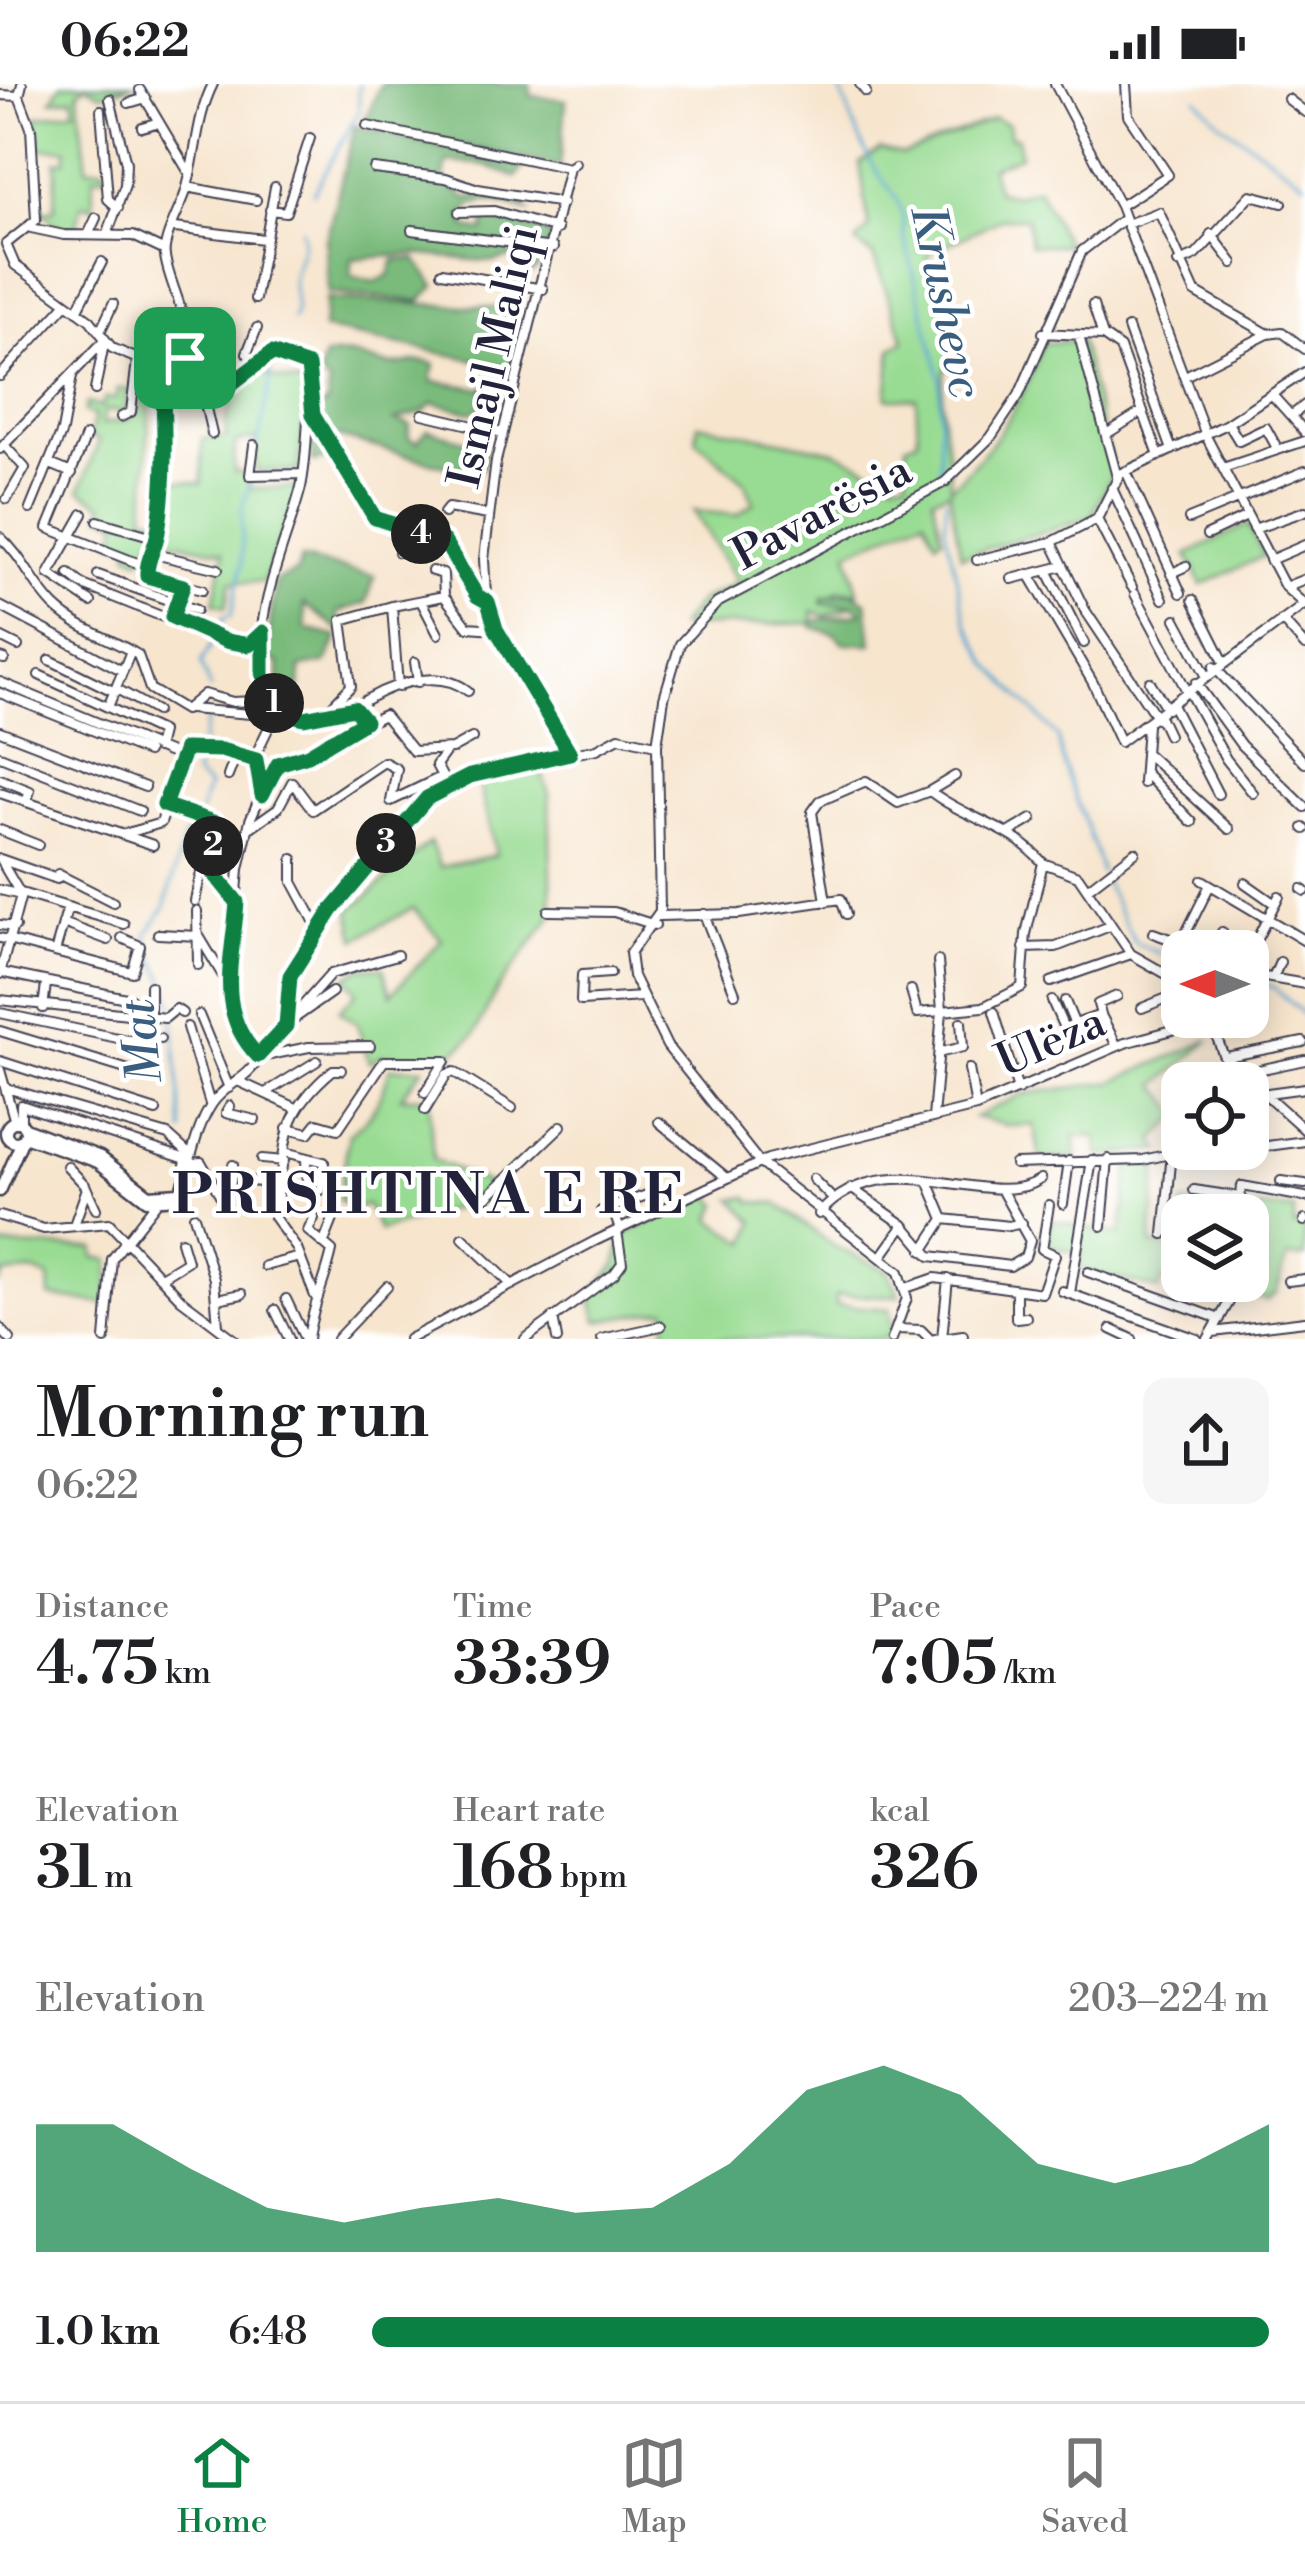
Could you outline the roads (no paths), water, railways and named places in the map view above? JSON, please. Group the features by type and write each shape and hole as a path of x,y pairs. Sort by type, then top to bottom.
{"main road":[{"path":"0,1180 14,1152 14,1129"},
{"path":"0,1191 14,1129"},
{"path":"14,1129 100,1156 149,1195 179,1193 179,1198 156,1203 98,1162 14,1129"}],"street":[{"path":"22,84 19,96 32,133 35,213 30,228"},
{"path":"163,250 134,236 30,228 3,243 15,265 77,311 102,337 137,360 162,368 180,366 185,358 178,299 163,250 175,228 190,174 196,127 213,84"},
{"path":"1030,574 1119,742 1305,604 1285,587 1205,434 1120,206 1055,84"},
{"path":"1120,206 1168,175 1128,115 1126,84"},
{"path":"129,103 143,94 190,174"},
{"path":"0,95 19,96"},
{"path":"106,235 118,208 126,163 110,99"},
{"path":"1288,99 1305,112"},
{"path":"101,110 108,199 118,208"},
{"path":"142,128 159,122"},
{"name":"Ismajl Maliqi","path":"367,127 572,166 503,433 488,515 488,602 496,629 570,753"},
{"path":"270,211 286,212 310,138"},
{"path":"374,169 446,178 478,190 562,203"},
{"path":"187,187 256,200"},
{"path":"255,299 275,188"},
{"path":"1178,263 1196,255 1251,195 1282,203"},
{"path":"459,212 494,211 557,229"},
{"path":"1124,222 1159,212 1178,263 1201,298 1268,334"},
{"path":"35,213 51,231"},
{"path":"88,235 95,218"},
{"name":"Pavarësia","path":"657,921 656,748 673,660 696,621 717,603 945,482 1000,423 1019,395 1082,251 1124,222"},
{"path":"175,228 263,239"},
{"path":"412,230 553,248"},
{"path":"1211,234 1233,263"},
{"path":"77,311 102,262"},
{"path":"442,272 543,289"},
{"path":"0,376 66,304"},
{"path":"95,390 102,337 113,304"},
{"path":"1093,305 1103,336 1126,358 1159,456"},
{"path":"256,366 247,353 257,328"},
{"path":"1128,328 1172,450"},
{"path":"1184,376 1268,334 1282,332 1305,349"},
{"path":"1043,333 1103,336"},
{"path":"1079,336 1118,478 1162,599"},
{"path":"7,499 26,468 2,447 102,337"},
{"path":"185,358 231,384 276,354 308,366 302,475 287,538 273,565 263,632 262,670 273,700 288,716"},
{"path":"121,417 131,412 137,360"},
{"path":"196,365 200,403 212,434"},
{"path":"162,368 166,448 157,538 145,566 147,576 202,590"},
{"path":"977,560 1052,542 1097,520 1118,478 1228,423 1305,372"},
{"path":"30,509 64,423 72,374"},
{"path":"1223,468 1305,436 1273,396"},
{"path":"309,400 317,423 374,516 402,529"},
{"path":"1291,416 1305,406"},
{"path":"1108,433 1143,411"},
{"path":"423,414 503,433"},
{"path":"1228,423 1239,441 1264,429 1276,448"},
{"path":"86,436 48,528 145,566"},
{"path":"254,445 253,475 302,475"},
{"path":"50,464 72,473"},
{"path":"1189,519 1305,471"},
{"path":"1118,478 1181,593"},
{"path":"444,513 448,508 488,515"},
{"path":"1254,530 1305,511"},
{"path":"83,514 49,574 74,596 91,602"},
{"path":"1207,535 1247,516"},
{"path":"1097,520 1187,691 1226,759 1253,793"},
{"path":"98,521 157,538"},
{"path":"399,552 402,529 411,521 443,536 477,596 488,602"},
{"path":"0,537 19,554 58,610 77,626 131,651 142,661 150,688 184,708 304,718 354,708 378,692 418,682 446,679 468,691"},
{"path":"1052,542 1085,610 1164,712 1218,794"},
{"path":"1270,560 1305,545"},
{"path":"150,553 218,569"},
{"path":"1012,579 1063,566"},
{"path":"1172,574 1186,566"},
{"path":"1046,570 1084,643"},
{"path":"431,572 443,574 444,596 466,626 496,629"},
{"path":"69,574 83,585 226,641 249,645 263,632"},
{"path":"98,575 196,610"},
{"path":"1285,587 1305,578"},
{"path":"58,610 83,585"},
{"path":"172,617 183,586"},
{"path":"328,710 351,686 342,620 444,596"},
{"path":"1193,600 1219,664 1305,764"},
{"path":"421,601 421,611 438,634"},
{"path":"392,605 398,687"},
{"path":"0,606 123,671"},
{"path":"1176,620 1206,675"},
{"path":"1282,620 1305,646"},
{"path":"65,640 77,626"},
{"path":"0,638 18,646"},
{"path":"108,707 131,651"},
{"path":"50,660 156,711"},
{"path":"415,662 418,682"},
{"path":"39,675 161,732 152,750"},
{"path":"0,682 82,716 111,734"},
{"path":"1150,682 1164,712 1168,735"},
{"path":"1196,683 1235,738 1305,807"},
{"path":"0,693 180,757"},
{"path":"184,708 204,694 233,702 273,700"},
{"path":"82,716 91,700"},
{"path":"354,708 365,721"},
{"path":"259,1057 236,1029 229,984 248,829 278,764 308,755 365,721 386,716 393,733 413,751 447,749 472,738"},
{"path":"1147,725 1144,778 1192,822"},
{"path":"262,795 256,760 268,729"},
{"path":"0,730 145,787"},
{"path":"248,829 278,808 290,783 297,783 313,810 384,762 396,767 392,801 445,781 597,749 619,737 656,748"},
{"path":"124,834 161,823 185,749 256,760"},
{"path":"445,781 436,765 447,749"},
{"path":"228,776 236,755"},
{"path":"1148,755 1229,829"},
{"path":"0,756 140,811"},
{"path":"826,902 812,818 815,805 865,781 900,803 956,776"},
{"path":"0,779 30,791 26,802"},
{"path":"290,1022 290,976 396,831 445,781"},
{"path":"930,791 964,816 1028,843 1043,863 1074,873 1131,953 1161,971"},
{"path":"0,793 153,845"},
{"path":"164,805 216,823 212,871"},
{"path":"1008,833 1032,819"},
{"path":"0,830 38,845"},
{"path":"1087,889 1135,852"},
{"path":"293,859 293,882 320,932"},
{"path":"911,990 917,1013 983,1007 1020,989 1043,863"},
{"path":"2,864 21,894 15,927 5,940 0,974 131,999"},
{"path":"2,864 57,879 58,874 113,902"},
{"path":"198,965 196,906 202,867 212,871 237,902"},
{"path":"1245,883 1277,900 1259,930"},
{"path":"1186,930 1205,884 1305,941"},
{"path":"0,890 124,925"},
{"path":"548,911 614,912 657,921 841,899 846,914"},
{"path":"55,952 68,908"},
{"path":"704,914 735,992"},
{"path":"657,921 629,957 642,997 672,1053 760,1163 822,1216 882,1256 906,1288 892,1339"},
{"path":"63,923 108,940"},
{"path":"0,925 15,927"},
{"path":"1024,948 1050,948 1110,926"},
{"path":"1153,933 1161,936"},
{"path":"158,934 199,936"},
{"path":"199,936 229,984"},
{"path":"5,940 132,972 140,946 122,938"},
{"path":"1078,939 1083,953"},
{"path":"1051,982 1131,953"},
{"path":"179,1193 187,1160 211,1106 240,1082 331,974 397,955"},
{"path":"933,1118 942,1052 938,961"},
{"path":"1273,978 1280,962"},
{"path":"610,973 582,975 581,1001 642,997"},
{"path":"1269,977 1303,987"},
{"path":"43,1008 46,984"},
{"path":"150,986 150,1018"},
{"path":"290,1022 332,992"},
{"path":"1117,1046 1098,1004 1118,996"},
{"path":"0,1000 150,1018 165,1018 171,1009 182,1013"},
{"path":"1142,1008 1161,1000"},
{"path":"1052,1001 1063,1028 1101,1015"},
{"path":"1065,1001 1075,1025"},
{"path":"994,1012 1018,1090"},
{"path":"0,1013 97,1034 160,1040"},
{"path":"97,1034 100,1014"},
{"path":"199,1015 229,1088"},
{"path":"942,1052 963,1046 961,1022"},
{"path":"188,1028 211,1106"},
{"path":"0,1031 142,1074"},
{"name":"Ulëza","path":"410,1339 433,1322 760,1163 976,1107 1117,1046 1161,1033"},
{"path":"1219,1038 1231,1062"},
{"path":"1225,1057 1303,1042"},
{"path":"259,1057 311,1046 370,1046"},
{"path":"1269,1068 1305,1060"},
{"path":"267,1092 317,1061"},
{"path":"287,1129 309,1133 316,1124 338,1129 382,1061 445,1061 425,1093"},
{"path":"0,1066 14,1129"},
{"path":"0,1066 156,1111"},
{"name":"Ulëza","path":"969,1069 976,1107"},
{"path":"315,1296 300,1257 274,1224 294,1107 333,1070 341,1070"},
{"path":"425,1110 454,1072 512,1108"},
{"path":"240,1082 294,1107"},
{"path":"6,1088 168,1135 187,1160"},
{"path":"1269,1094 1305,1088"},
{"path":"1269,1096 1305,1130"},
{"path":"14,1129 21,1105 201,1162 220,1195 230,1190 233,1165"},
{"path":"230,1106 226,1112 255,1120"},
{"path":"659,1122 689,1152 728,1178"},
{"path":"487,1197 561,1126"},
{"path":"1269,1147 1305,1142"},
{"path":"1015,1164 1143,1160 1161,1155"},
{"path":"304,1156 307,1187"},
{"path":"262,1159 304,1156 326,1163 321,1190"},
{"path":"1105,1214 1110,1158"},
{"path":"1102,1226 1110,1158"},
{"path":"1092,1160 1073,1277 1066,1292 1196,1339"},
{"path":"1063,1204 1069,1161"},
{"path":"67,1166 87,1190 98,1221 129,1243 160,1277 233,1339"},
{"path":"822,1216 850,1189 876,1180 982,1184 1002,1191 1041,1178"},
{"path":"813,1179 834,1200"},
{"path":"240,1180 281,1184"},
{"path":"928,1180 944,1219"},
{"path":"1280,1181 1305,1184"},
{"path":"1194,1190 1240,1197 1242,1186 1305,1197"},
{"path":"850,1189 904,1225 923,1251 943,1259 1013,1265 1030,1245 1002,1191"},
{"path":"74,1225 87,1190"},
{"path":"601,1211 650,1194"},
{"path":"104,1339 111,1261 156,1203"},
{"path":"906,1288 932,1278 1040,1294 1055,1256 1042,1249 1049,1205"},
{"path":"525,1339 620,1267 619,1230 612,1207"},
{"path":"307,1339 315,1296 327,1279 336,1212"},
{"path":"0,1216 38,1228 98,1221"},
{"path":"194,1216 217,1299 218,1325"},
{"path":"314,1218 308,1231 331,1250"},
{"path":"944,1219 1009,1226 1022,1223"},
{"path":"923,1251 944,1219"},
{"path":"882,1256 904,1225"},
{"path":"331,1250 340,1238"},
{"path":"463,1238 512,1285"},
{"path":"160,1277 187,1261 181,1241"},
{"path":"266,1266 300,1257"},
{"path":"1088,1272 1220,1318"},
{"path":"1288,1281 1305,1279"},
{"path":"936,1339 948,1280"},
{"path":"337,1339 387,1286"},
{"path":"1016,1290 1016,1318 1026,1316"},
{"path":"217,1299 242,1294"},
{"path":"286,1299 307,1339"},
{"path":"1210,1335 1229,1302"},
{"path":"275,1310 289,1339"},
{"path":"553,1318 556,1339"},
{"path":"1210,1335 1305,1321"},
{"path":"602,1339 661,1326"},
{"path":"0,1328 10,1339"},
{"path":"898,1329 921,1330 936,1339 963,1336"},
{"path":"1111,1329 1132,1339"}],"waterway":[{"name":"Mat","path":"313,193 359,111 359,84"},
{"name":"Krushevc","path":"838,84 858,136 902,212 903,233 940,378 940,471"},
{"path":"1197,98 1221,123 1305,182"},
{"name":"Mat","path":"293,320 301,229"},
{"name":"Mat","path":"257,447 272,374"},
{"name":"Mat","path":"220,630 224,617 231,616 242,564 242,507 253,479"},
{"name":"Krushevc","path":"946,499 945,527 967,624 989,664 1058,737 1101,873"},
{"name":"Mat","path":"210,689 201,663 217,634"},
{"name":"Mat","path":"200,813 208,786 195,775 208,715"},
{"name":"Mat","path":"173,1006 147,935 165,907 184,838 197,818"},
{"name":"Krushevc","path":"1103,879 1135,943 1161,954"},
{"name":"Krushevc","path":"1269,986 1305,1016"},
{"name":"Mat","path":"173,1015 183,1132"}],"district":[{"name":"PRISHTINA E RE","path":"429,1193"}]}
